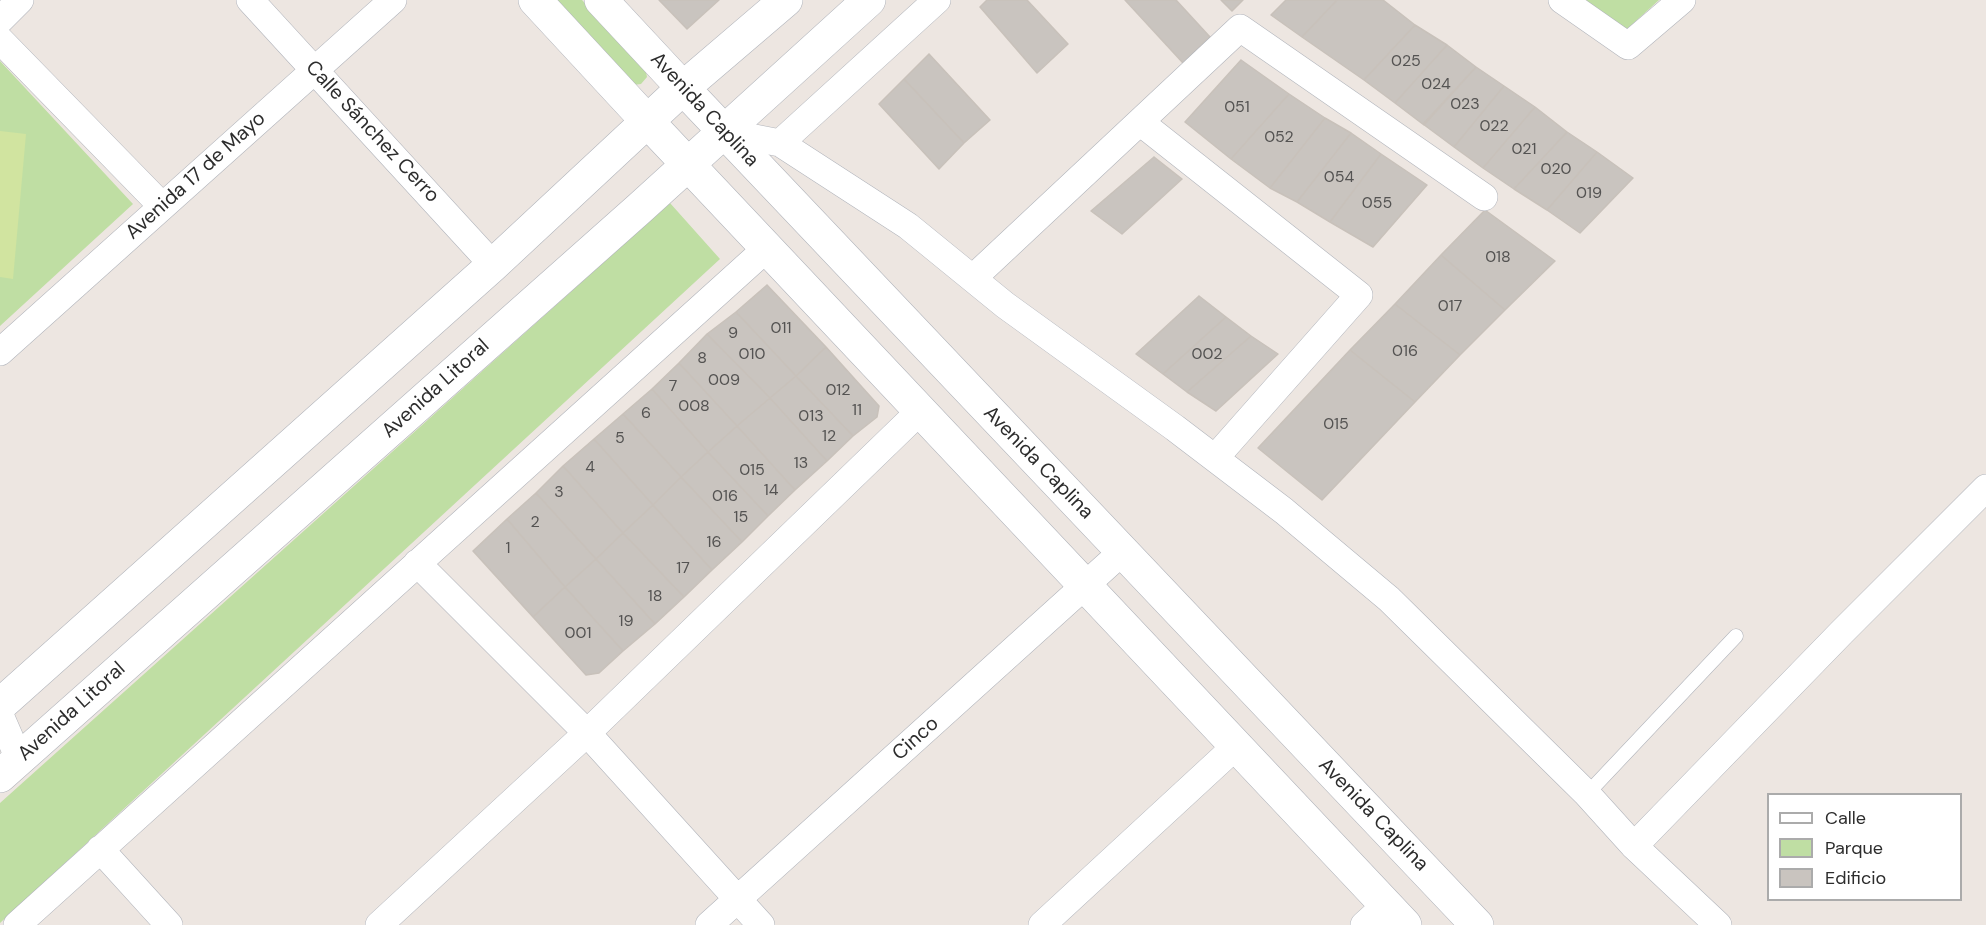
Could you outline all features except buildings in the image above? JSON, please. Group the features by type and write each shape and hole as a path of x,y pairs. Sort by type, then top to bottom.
{"main road":[{"path":"535,0 1236,746 1385,918"},
{"name":"Avenida Caplina","path":"600,0 1477,925"},
{"path":"0,705 494,265 682,88 786,0"},
{"name":"Avenida Litoral","path":"9,767 688,165 869,0"}],"street":[{"path":"0,20 20,0"},
{"name":"Calle Sánchez Cerro","path":"250,0 494,265"},
{"name":"Avenida 17 de Mayo","path":"0,352 393,0"},
{"path":"780,143 937,0"},
{"path":"1562,0 1628,46 1682,0"},
{"path":"973,278 1240,28 1484,197"},
{"path":"0,40 162,206"},
{"path":"1140,122 1359,294 1215,458"},
{"path":"724,132 780,143 908,225 1005,305 1284,511 1389,599 1587,794 1634,846 1718,925"},
{"path":"17,925 767,248"},
{"path":"379,925 587,733 920,411"},
{"path":"1634,846 1986,488"},
{"name":"Cinco","path":"709,925 1122,552"},
{"path":"417,563 587,733 761,925"},
{"path":"0,715 9,767"},
{"path":"1042,925 1236,746"},
{"path":"100,849 169,925"}],"lane":[{"path":"1587,794 1736,636"}],"green space":[{"path":"552,0 582,0 645,67 647,77 641,84 633,85"},
{"path":"1581,0 1659,0 1626,30"},
{"path":"0,61 133,204 0,326"},
{"path":"0,131 26,134 13,279 0,277"},
{"path":"670,203 720,259 0,923 0,803"}]}
